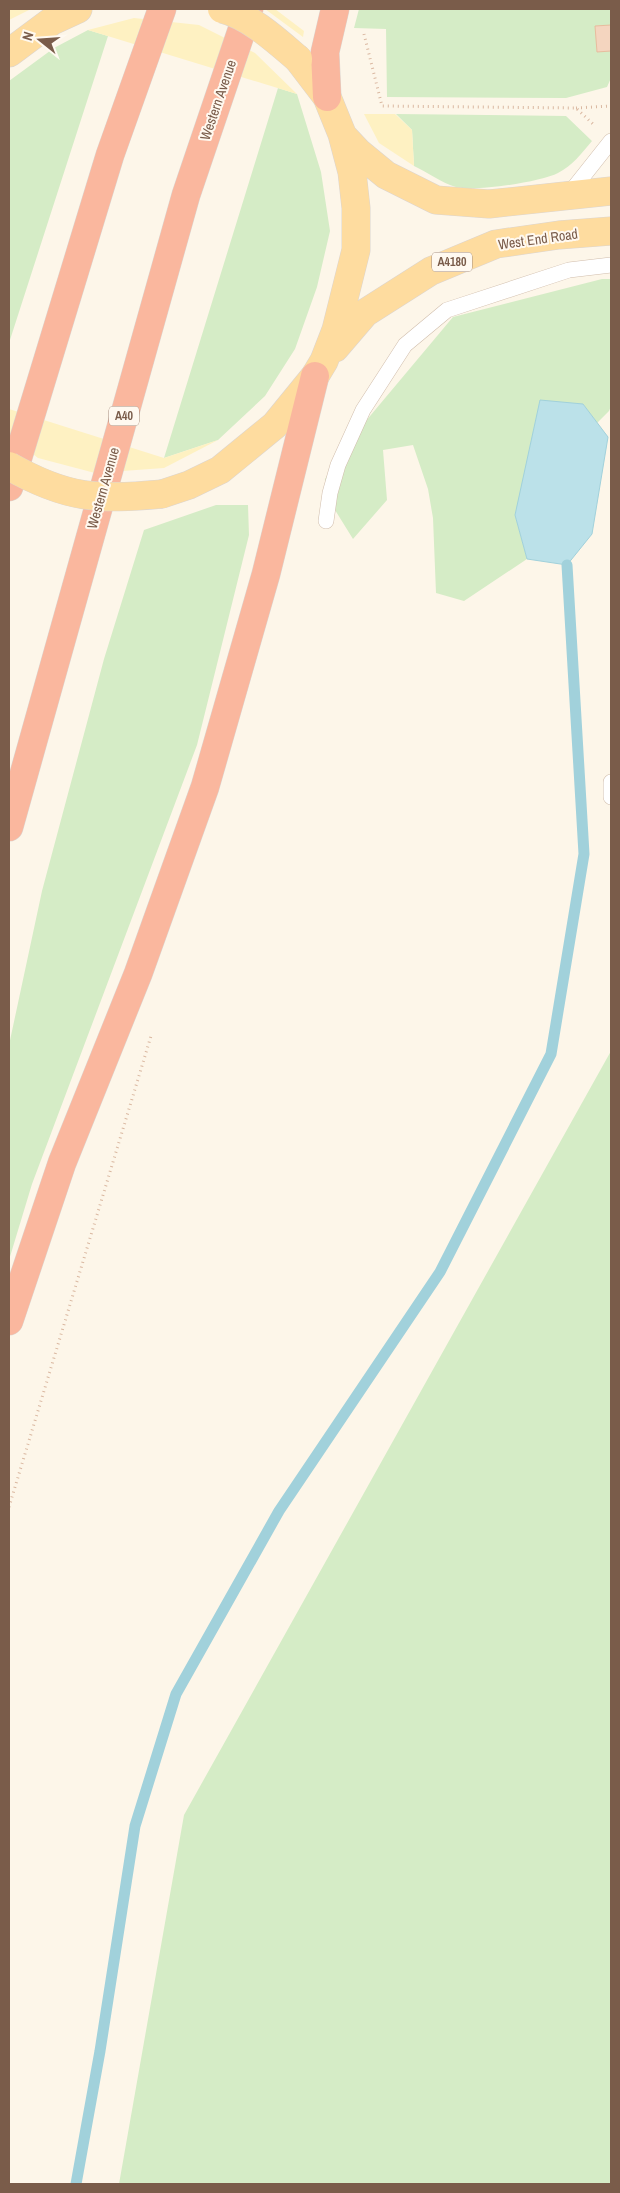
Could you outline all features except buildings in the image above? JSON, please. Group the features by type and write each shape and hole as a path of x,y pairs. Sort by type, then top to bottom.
{"highway":[{"path":"9,487 110,155 162,9"},
{"name":"Western Avenue","path":"9,827 186,195 249,9"},
{"path":"326,97 325,52 335,9"},
{"path":"9,1320 62,1163 138,974 205,787 266,574 319,368"}],"main road":[{"path":"9,53 52,21 78,9"},
{"path":"222,9 231,11 256,27 298,59 326,97 342,134 352,172 356,208 356,250 347,293 319,368"},
{"path":"342,134 358,152 386,175 436,200 489,204 611,191"},
{"name":"West End Road","path":"9,466 34,480 87,497 131,497 162,494 189,485 227,464 275,425 365,313 431,271 496,244 559,235 611,231"}],"lane":[{"path":"569,194 611,141"},
{"path":"326,520 330,493 338,465 363,410 404,345 447,310 569,270 611,265"},
{"path":"611,782 611,797"}],"path":[{"path":"363,32 382,106 576,108 611,106"},
{"path":"576,108 596,127"}],"green space":[{"path":"359,9 611,9 611,78 607,87 566,98 387,97 386,29 354,28"},
{"path":"88,30 108,36 9,343 9,81 54,48"},
{"path":"278,88 297,94 321,172 330,231 317,287 295,349 265,396 218,440 164,458"},
{"path":"396,114 566,116 592,141 568,167 558,173 523,183 477,188 456,187 414,166 412,130"},
{"path":"602,279 611,279 611,406 609,411 597,423 583,404 515,515 527,559 464,601 436,593 433,518 428,489 413,445 383,450 387,500 353,539 335,510 325,479 360,428 453,317"},
{"path":"216,505 248,505 249,535 197,745 32,1184 9,1260 9,1045 42,891 104,659 144,530"},
{"path":"611,1051 611,2184 119,2184 184,1815"}],"sand":[{"path":"9,9 31,9 9,20"},
{"path":"265,9 275,9 304,31 303,37"},
{"path":"134,18 199,25 255,53 297,94 88,30"},
{"path":"364,114 395,114 412,130 414,166 379,143"},
{"path":"9,409 164,458 218,440 164,468 95,473 38,458 9,435"}],"water":[{"path":"540,400 583,404 608,437 592,534 567,565 527,559 515,515"}],"waterway":[{"path":"76,2184 100,2051 135,1826 176,1694 279,1511 440,1272 551,1054 584,854 567,565"}]}
